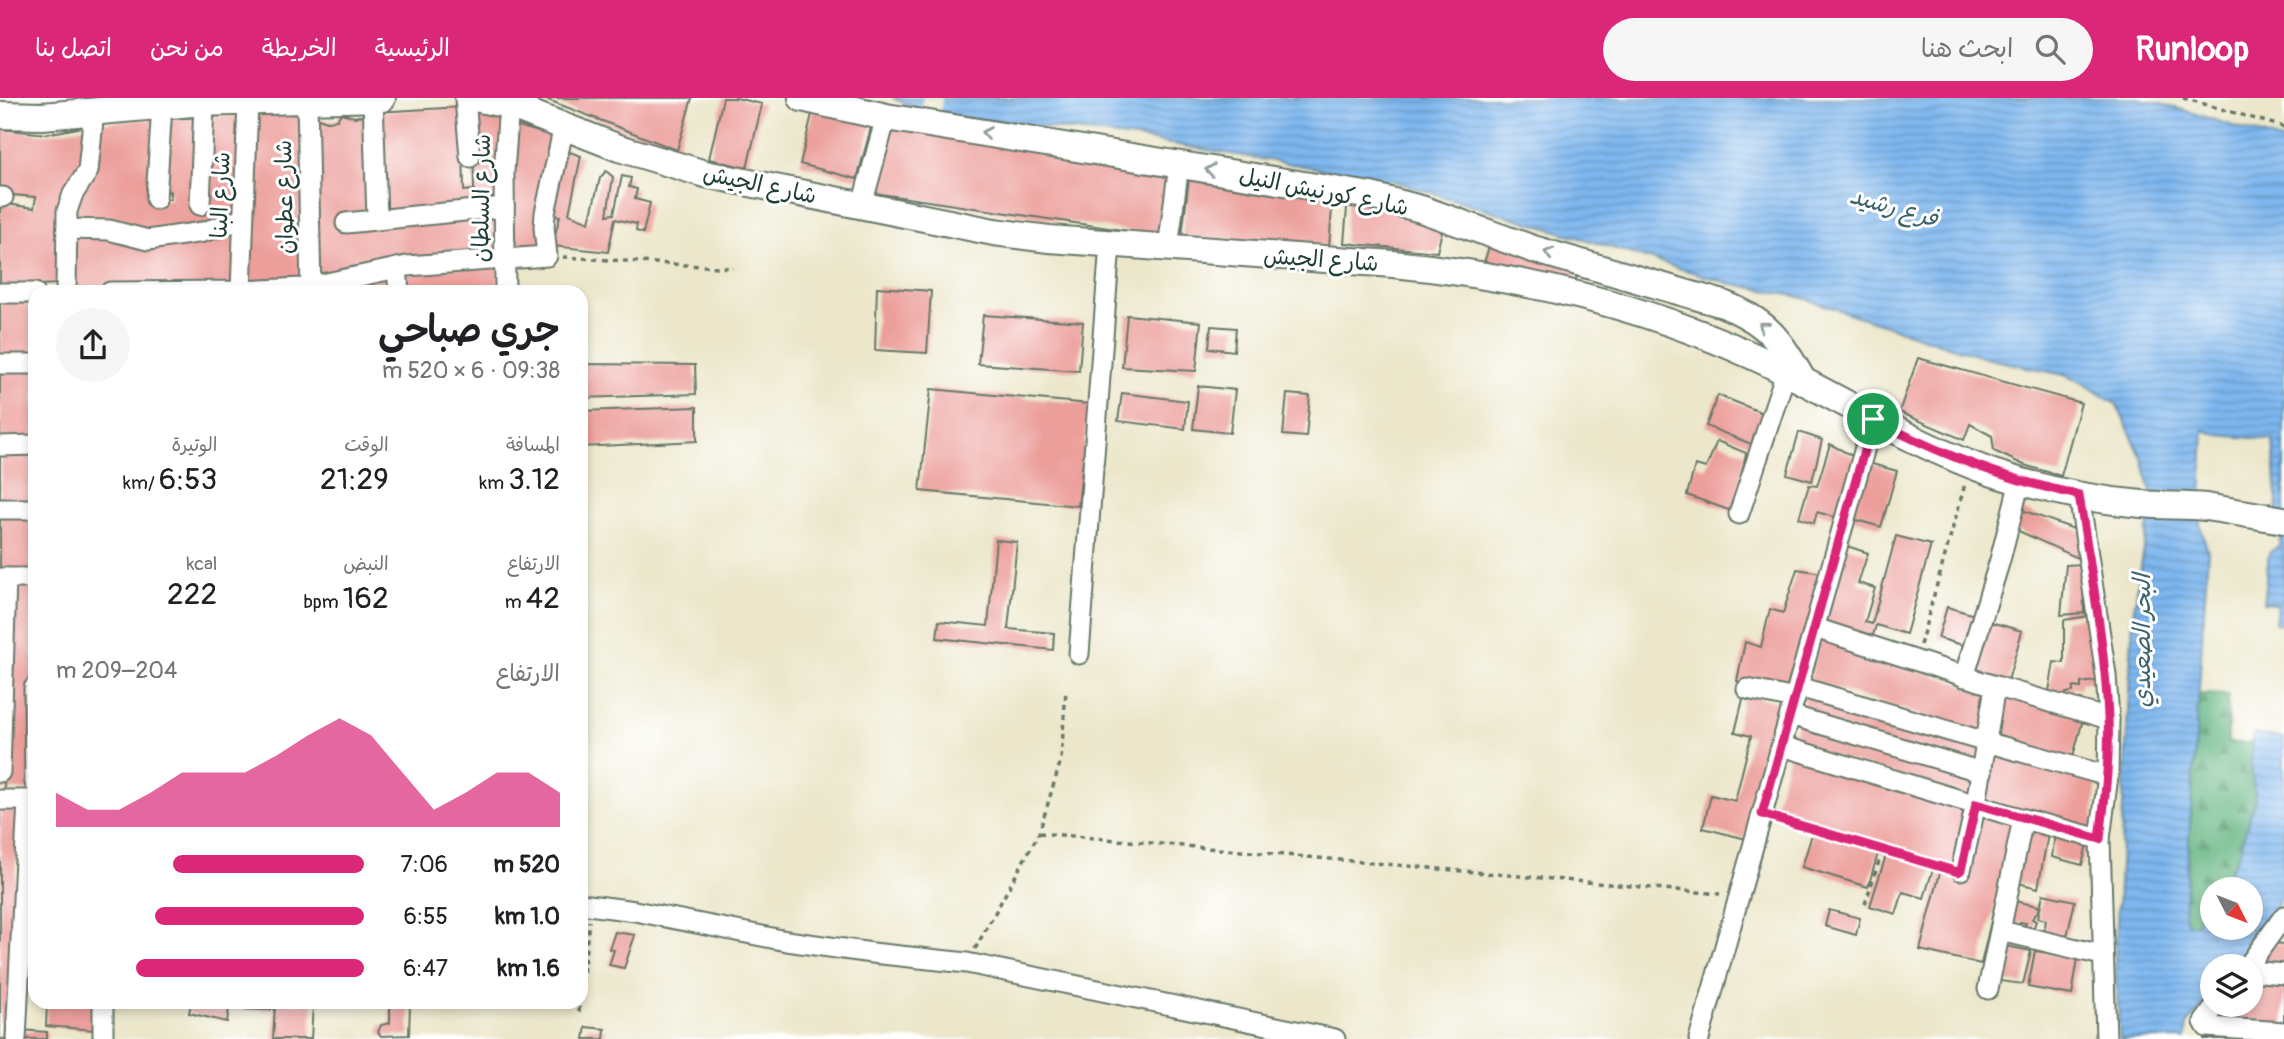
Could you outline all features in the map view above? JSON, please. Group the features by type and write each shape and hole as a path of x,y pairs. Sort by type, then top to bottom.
{"main road":[{"path":"0,115 42,116 68,106 94,111 131,103 382,98"},
{"name":"شارع الجيش","path":"475,98 509,104 619,148 686,169 994,232 1110,244 1393,264 1500,277 1604,301 1706,336 1794,377 1905,436 1971,465 2020,481 2079,495 2142,504 2204,507 2279,519"},
{"name":"شارع كورنيش النيل","path":"802,98 886,117 1396,202 1522,245 1723,304 1759,322 1772,333 1784,348 1794,377"}],"street":[{"path":"373,98 377,219"},
{"path":"465,98 470,157"},
{"name":"شارع عطوان","path":"293,99 311,285"},
{"name":"شارع البنا","path":"242,285 243,219 255,100"},
{"path":"197,101 200,205"},
{"path":"156,199 162,104"},
{"name":"شارع السلطان","path":"505,285 504,161 509,104"},
{"path":"66,285 69,202 84,179 90,163 94,111"},
{"path":"862,205 886,117"},
{"path":"331,285 397,268 547,256 545,213 564,126"},
{"path":"1168,248 1179,165"},
{"path":"346,223 504,207"},
{"path":"67,229 102,229 148,240 203,232 243,219"},
{"path":"1079,654 1110,244"},
{"path":"397,268 398,285"},
{"path":"0,293 28,293"},
{"path":"0,364 28,363"},
{"path":"1739,514 1794,377"},
{"path":"1699,1039 1873,419"},
{"path":"0,446 28,445"},
{"path":"1964,677 2000,560 2020,481"},
{"path":"2079,495 2106,675 2109,719 2108,776 2100,839 2106,1039"},
{"path":"0,509 28,509"},
{"path":"0,772 3,579 28,578"},
{"path":"1815,628 1964,677 2109,719"},
{"path":"1961,870 1982,772 1995,686"},
{"path":"1747,689 1986,743 2108,776"},
{"path":"1795,700 1982,772"},
{"path":"1782,746 2100,839"},
{"path":"0,800 28,795"},
{"path":"1988,989 2023,818"},
{"path":"16,1039 28,866"},
{"path":"588,905 635,911 787,942 967,963 1335,1039"},
{"path":"2261,954 2277,939 2284,916"},
{"path":"2001,931 2102,955"},
{"path":"2263,972 2284,974"},
{"path":"103,1009 103,1039"},
{"path":"2207,1017 2204,1025 2207,1027 2284,1032"}],"path":[{"path":"2183,98 2284,127"},
{"path":"547,256 733,268"},
{"path":"1915,661 1971,465"},
{"path":"967,963 1039,833 1061,760 1066,690"},
{"path":"1762,814 1958,872 1961,870"},
{"path":"1039,833 1740,896"},
{"path":"1865,904 1883,849"},
{"path":"579,1009 579,1013"}],"green space":[{"path":"2199,694 2228,695 2228,743 2253,743 2251,762 2255,797 2239,853 2226,877 2200,877 2200,917 2195,924 2187,924 2184,916"}],"water":[{"path":"892,98 2138,98 2284,142 2284,624 2275,623 2277,604 2263,603 2269,553 2280,545 2273,440 2218,435 2204,430 2200,525 2208,551 2184,916 2188,924 2195,924 2200,917 2200,940 2253,940 2243,954 2200,954 2200,1009 2187,1025 2186,1039 2120,1039 2115,961 2133,614 2151,492 2142,458 2117,405 2081,382 2064,375 1985,358 1800,297 1728,283 1393,181 1136,138 921,111"},
{"path":"2253,734 2284,738 2284,889 2276,909 2263,927 2263,877 2226,877 2239,853 2255,798 2251,762"}],"pier":[{"path":"923,98 942,98 940,115 921,111"}],"building":[{"path":"543,98 692,98 677,150"},
{"path":"723,98 762,104 747,168 709,159"},
{"path":"301,107 304,280 247,284 251,110"},
{"path":"462,107 464,191 474,190 473,109 503,117 497,202 381,213 376,112"},
{"path":"813,110 873,120 857,179 800,164"},
{"path":"341,113 354,117 367,115 371,215 496,210 503,257 316,280 313,116 327,121 337,120"},
{"path":"243,115 239,219 144,239 72,227 97,123 153,119 151,202 170,199 170,191 161,193 165,119"},
{"path":"511,124 556,137 542,251 510,253"},
{"path":"891,125 1169,177 1162,236 874,193"},
{"path":"88,126 59,284 0,287 0,203 34,208 36,197 0,194 0,129 47,134"},
{"path":"561,149 581,156 569,214 589,222 600,178 606,171 613,177 607,215 614,214 622,176 631,178 629,187 637,189 635,199 650,203 643,233 636,231 637,224 615,219 608,252 552,246 560,216 546,213"},
{"path":"1189,179 1333,195 1329,247 1182,236"},
{"path":"1348,196 1444,222 1437,252 1344,243"},
{"path":"240,225 238,285 70,285 70,232 108,234"},
{"path":"1491,240 1580,266 1573,289 1484,263"},
{"path":"498,266 499,285 401,285 400,270"},
{"path":"392,274 393,285 349,285"},
{"path":"877,287 931,291 927,353 875,350"},
{"path":"0,298 28,298 28,358 0,359"},
{"path":"983,315 1083,322 1079,371 978,364"},
{"path":"1127,315 1201,322 1196,371 1122,367"},
{"path":"1211,326 1236,328 1234,351 1209,348"},
{"path":"1918,358 2081,403 2061,476 2024,465 1994,451 1992,436 1970,424 1964,440 1899,412"},
{"path":"588,364 695,365 696,394 588,398"},
{"path":"28,369 28,437 0,438 0,370"},
{"path":"1198,386 1235,390 1230,433 1193,429"},
{"path":"931,389 1089,404 1078,506 920,491"},
{"path":"1122,393 1188,401 1185,429 1118,421"},
{"path":"1287,394 1310,396 1306,437 1283,435"},
{"path":"1718,395 1763,413 1751,444 1706,426"},
{"path":"697,407 697,441 588,447 588,411"},
{"path":"1799,432 1822,440 1812,481 1787,474"},
{"path":"1717,441 1746,453 1734,512 1687,495 1695,465 1706,468"},
{"path":"1830,444 1856,458 1838,518 1817,512 1814,523 1799,518 1809,485 1817,486"},
{"path":"28,448 28,503 0,503 0,449"},
{"path":"1865,462 1897,471 1881,527 1849,518"},
{"path":"2022,510 2082,532 2082,560 2012,528"},
{"path":"28,514 28,573 0,573 0,515"},
{"path":"1896,536 1931,545 1906,634 1876,625 1871,642 1819,626 1844,545 1868,553 1858,583 1875,588 1865,622 1872,624"},
{"path":"996,540 1017,542 1008,629 1054,633 1053,650 937,638 939,621 988,626"},
{"path":"2083,564 2084,613 2061,615 2066,565"},
{"path":"1797,569 1822,573 1794,691 1737,681 1745,642 1761,647 1770,609 1783,613"},
{"path":"9,584 28,584 28,790 4,790"},
{"path":"1947,607 1975,615 1966,646 1938,638"},
{"path":"2088,616 2097,681 2081,683 2081,688 2073,687 2073,692 2066,693 2066,702 2048,697 2054,662 2064,663 2064,620"},
{"path":"1987,621 2022,631 2007,684 1971,674"},
{"path":"1821,638 1991,694 1982,733 1809,681"},
{"path":"1806,691 1981,747 1976,769 1799,715"},
{"path":"2000,694 2084,716 2072,760 1988,738"},
{"path":"1744,695 1790,704 1754,841 1703,828 1711,795 1735,801 1751,736 1735,732"},
{"path":"1798,722 1976,777 1971,797 1791,744"},
{"path":"1991,746 2097,779 2092,831 1980,800"},
{"path":"1790,752 1971,807 1956,867 1773,812"},
{"path":"0,805 19,805 7,1039 0,1039"},
{"path":"1979,810 2015,818 1981,964 1920,950 1941,869 1964,874"},
{"path":"2025,823 2049,829 2038,888 2014,882"},
{"path":"1813,831 1879,850 1868,887 1802,867"},
{"path":"2055,833 2087,844 2082,865 2052,857"},
{"path":"1887,852 1934,866 1924,898 1903,892 1896,914 1870,906"},
{"path":"2043,894 2075,901 2067,936 2044,932 2046,920 2038,918"},
{"path":"2009,900 2040,908 2032,919 2036,921 2034,927 2024,927 2026,923 2020,922 2020,925 2006,923"},
{"path":"1829,910 1860,918 1856,935 1825,926"},
{"path":"615,932 635,935 624,968 609,965 614,950 609,949"},
{"path":"23,941 28,941 28,983 21,982"},
{"path":"2272,943 2284,944 2284,973 2263,971 2263,958"},
{"path":"2006,946 2031,951 2023,984 1999,981"},
{"path":"2035,951 2078,958 2072,995 2028,987"},
{"path":"2263,977 2284,978 2284,1027 2210,1021 2214,1017 2263,1017"},
{"path":"47,1009 95,1009 94,1030 46,1026"},
{"path":"190,1009 229,1009 227,1022 189,1013"},
{"path":"275,1009 313,1009 311,1039 273,1039"},
{"path":"390,1009 410,1009 409,1035 381,1036 378,1032 381,1025 390,1023"},
{"path":"586,1027 605,1029 604,1039 584,1039"},
{"path":"19,1030 47,1032 47,1039 19,1039"},
{"path":"2203,1034 2232,1037 2204,1039"}],"route":[{"path":"1873,419 1971,465 2020,481 2079,495 2106,675 2109,719 2108,776 2100,839 1976,804 1961,870 1958,872 1762,814 1873,419"}],"water label":[{"name":"فرع رشيد","path":"1894,207"},
{"name":"البحر الصعيدي","path":"2142,641"}]}
